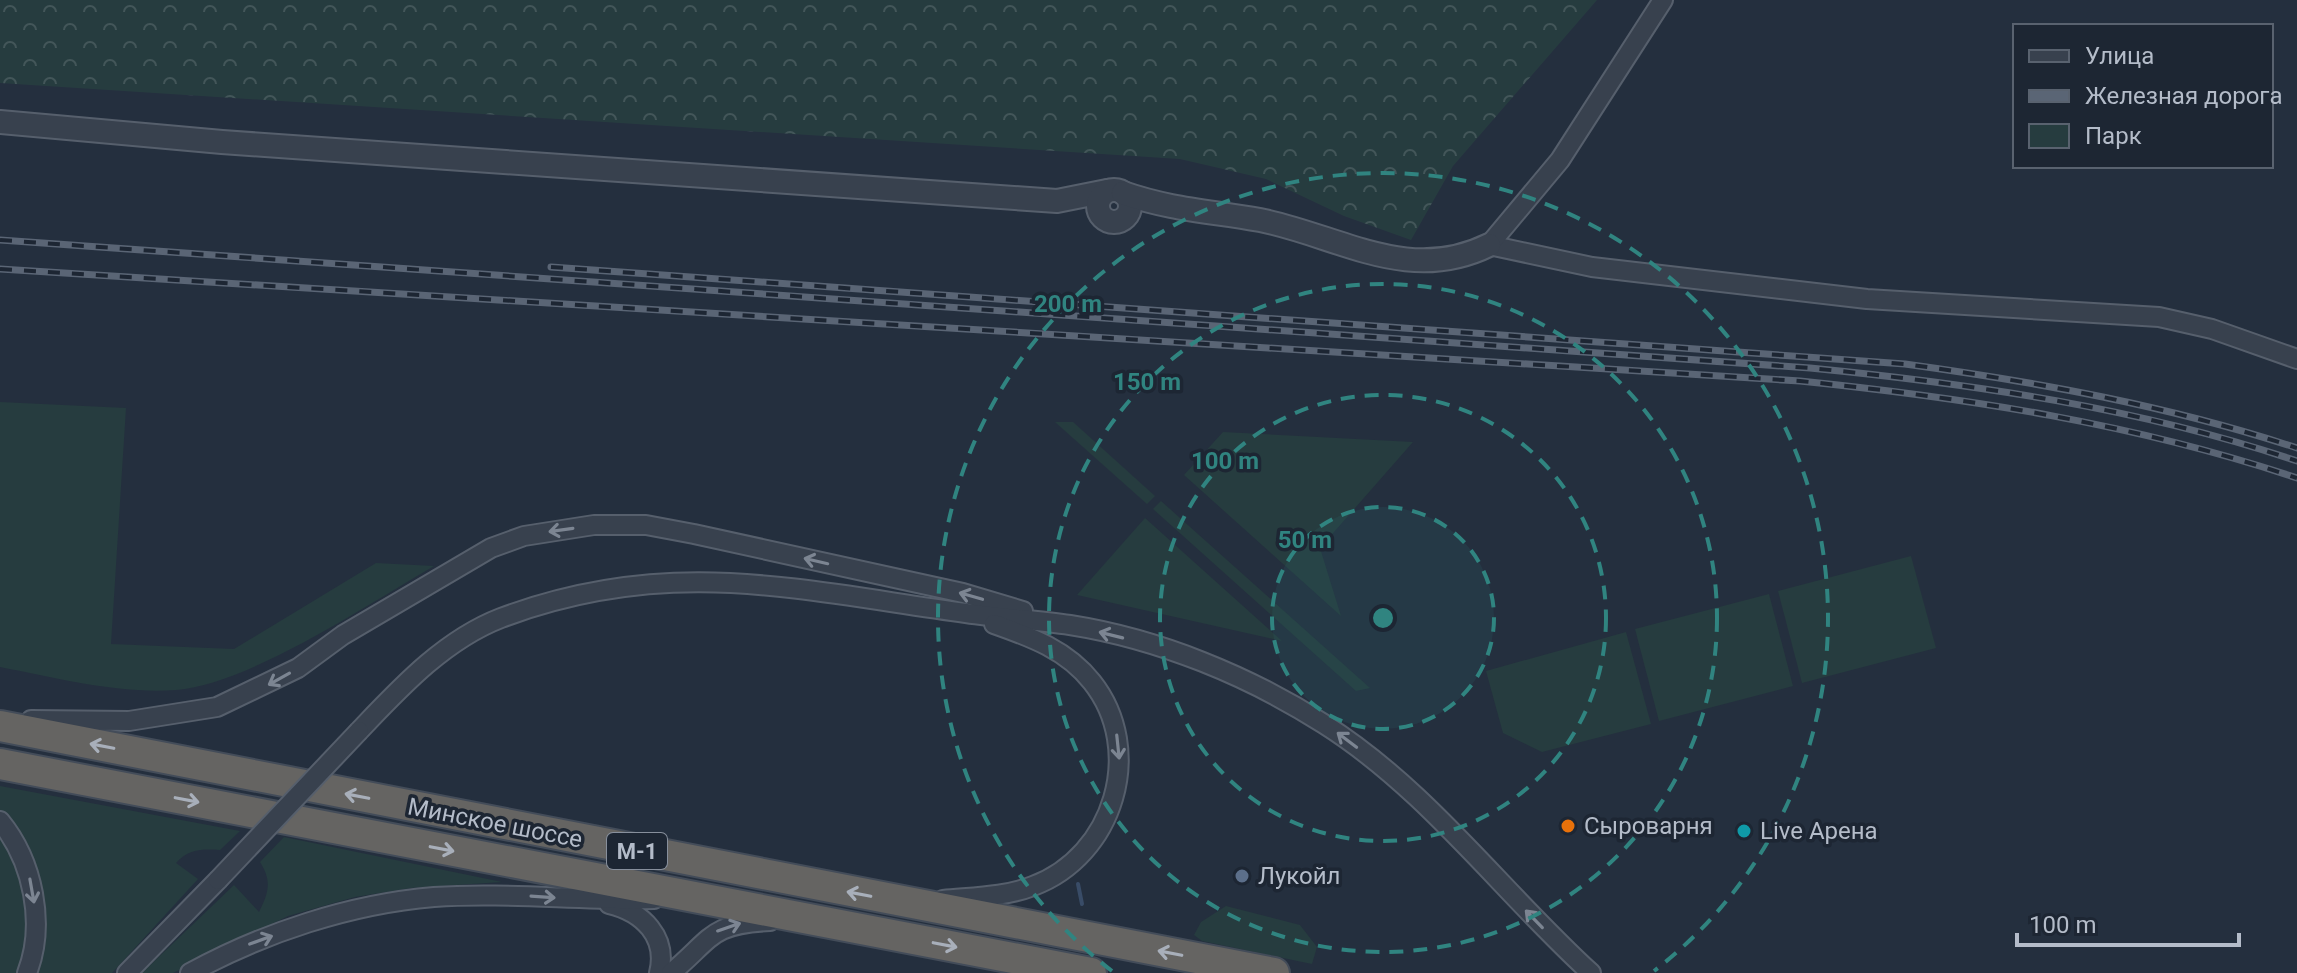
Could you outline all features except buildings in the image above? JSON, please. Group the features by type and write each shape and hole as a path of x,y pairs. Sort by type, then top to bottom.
{"highway":[{"name":"Минское шоссе","path":"0,726 1274,973"},
{"name":"Минское шоссе","path":"0,764 1091,973"}],"street":[{"path":"0,122 302,148 1057,201 1115,192 1178,210 1259,220 1369,254 1413,261 1463,258 1489,245 1560,160 1663,0"},
{"path":"1113,220 1098,205 1115,192"},
{"path":"1057,201 1113,220 1178,210"},
{"path":"1489,245 1592,267 1867,299 2159,317 2212,329 2297,359"},
{"path":"0,718 129,721 217,707 259,690 298,668 343,635 491,548 524,536 594,525 646,525 963,593 1145,643 1265,689 1327,725 1385,769 1430,810 1590,972"},
{"path":"127,973 413,676 450,647 498,619 564,599 608,590 695,580 781,584 965,613 1073,625"},
{"path":"901,903 987,896 1034,886 1058,873 1079,857 1097,834 1110,811 1117,786 1116,731 1093,683 1073,662 1048,645 965,613"},
{"path":"0,821 25,863 32,887 35,941 27,973"},
{"path":"190,973 230,951 295,928 377,905 433,897 510,895 594,900 701,898"},
{"path":"594,900 621,907 642,918 657,936 663,956 659,973"},
{"path":"671,973 712,933 734,923 803,919"}],"green space":[{"path":"0,0 1597,0 1453,166 1411,240 1344,216 1266,179 1180,159 0,83"},
{"path":"0,402 126,408 111,644 234,649 376,563 434,566 308,640 206,685 176,690 132,690 0,667"},
{"path":"1055,422 1073,422 1155,496 1147,504"},
{"path":"1223,432 1413,442 1320,548 1341,616 1184,475"},
{"path":"1161,501 1370,688 1356,691 1153,509"},
{"path":"1145,518 1282,641 1077,595"},
{"path":"1911,556 1936,648 1802,683 1778,591"},
{"path":"1769,594 1793,686 1659,721 1635,629"},
{"path":"1626,632 1651,724 1542,752 1503,733 1486,671"},
{"path":"0,786 240,831 220,850 191,852 176,863 198,879 112,973 34,973 41,954 0,811"},
{"path":"0,835 17,867 27,902 28,939 19,973 0,973"},
{"path":"284,837 502,882 411,888 355,897 288,916 173,973 142,973 234,885 259,912 268,887 260,862"},
{"path":"1226,906 1300,925 1317,947 1312,964 1202,941 1194,935 1201,922"}],"waterway":[{"path":"1078,884 1082,904"}],"railway":[{"path":"0,240 1810,368 1995,390 2056,401 2178,426 2297,461"},
{"path":"551,267 1905,364 2103,397 2201,420 2297,448"},
{"path":"0,269 1800,381 1989,405 2113,428 2175,442 2297,478"}],"place":[{"name":"Сыроварня","path":"1568,826"},
{"name":"Live Арена","path":"1744,831"},
{"name":"Лукойл","path":"1242,876"}]}
